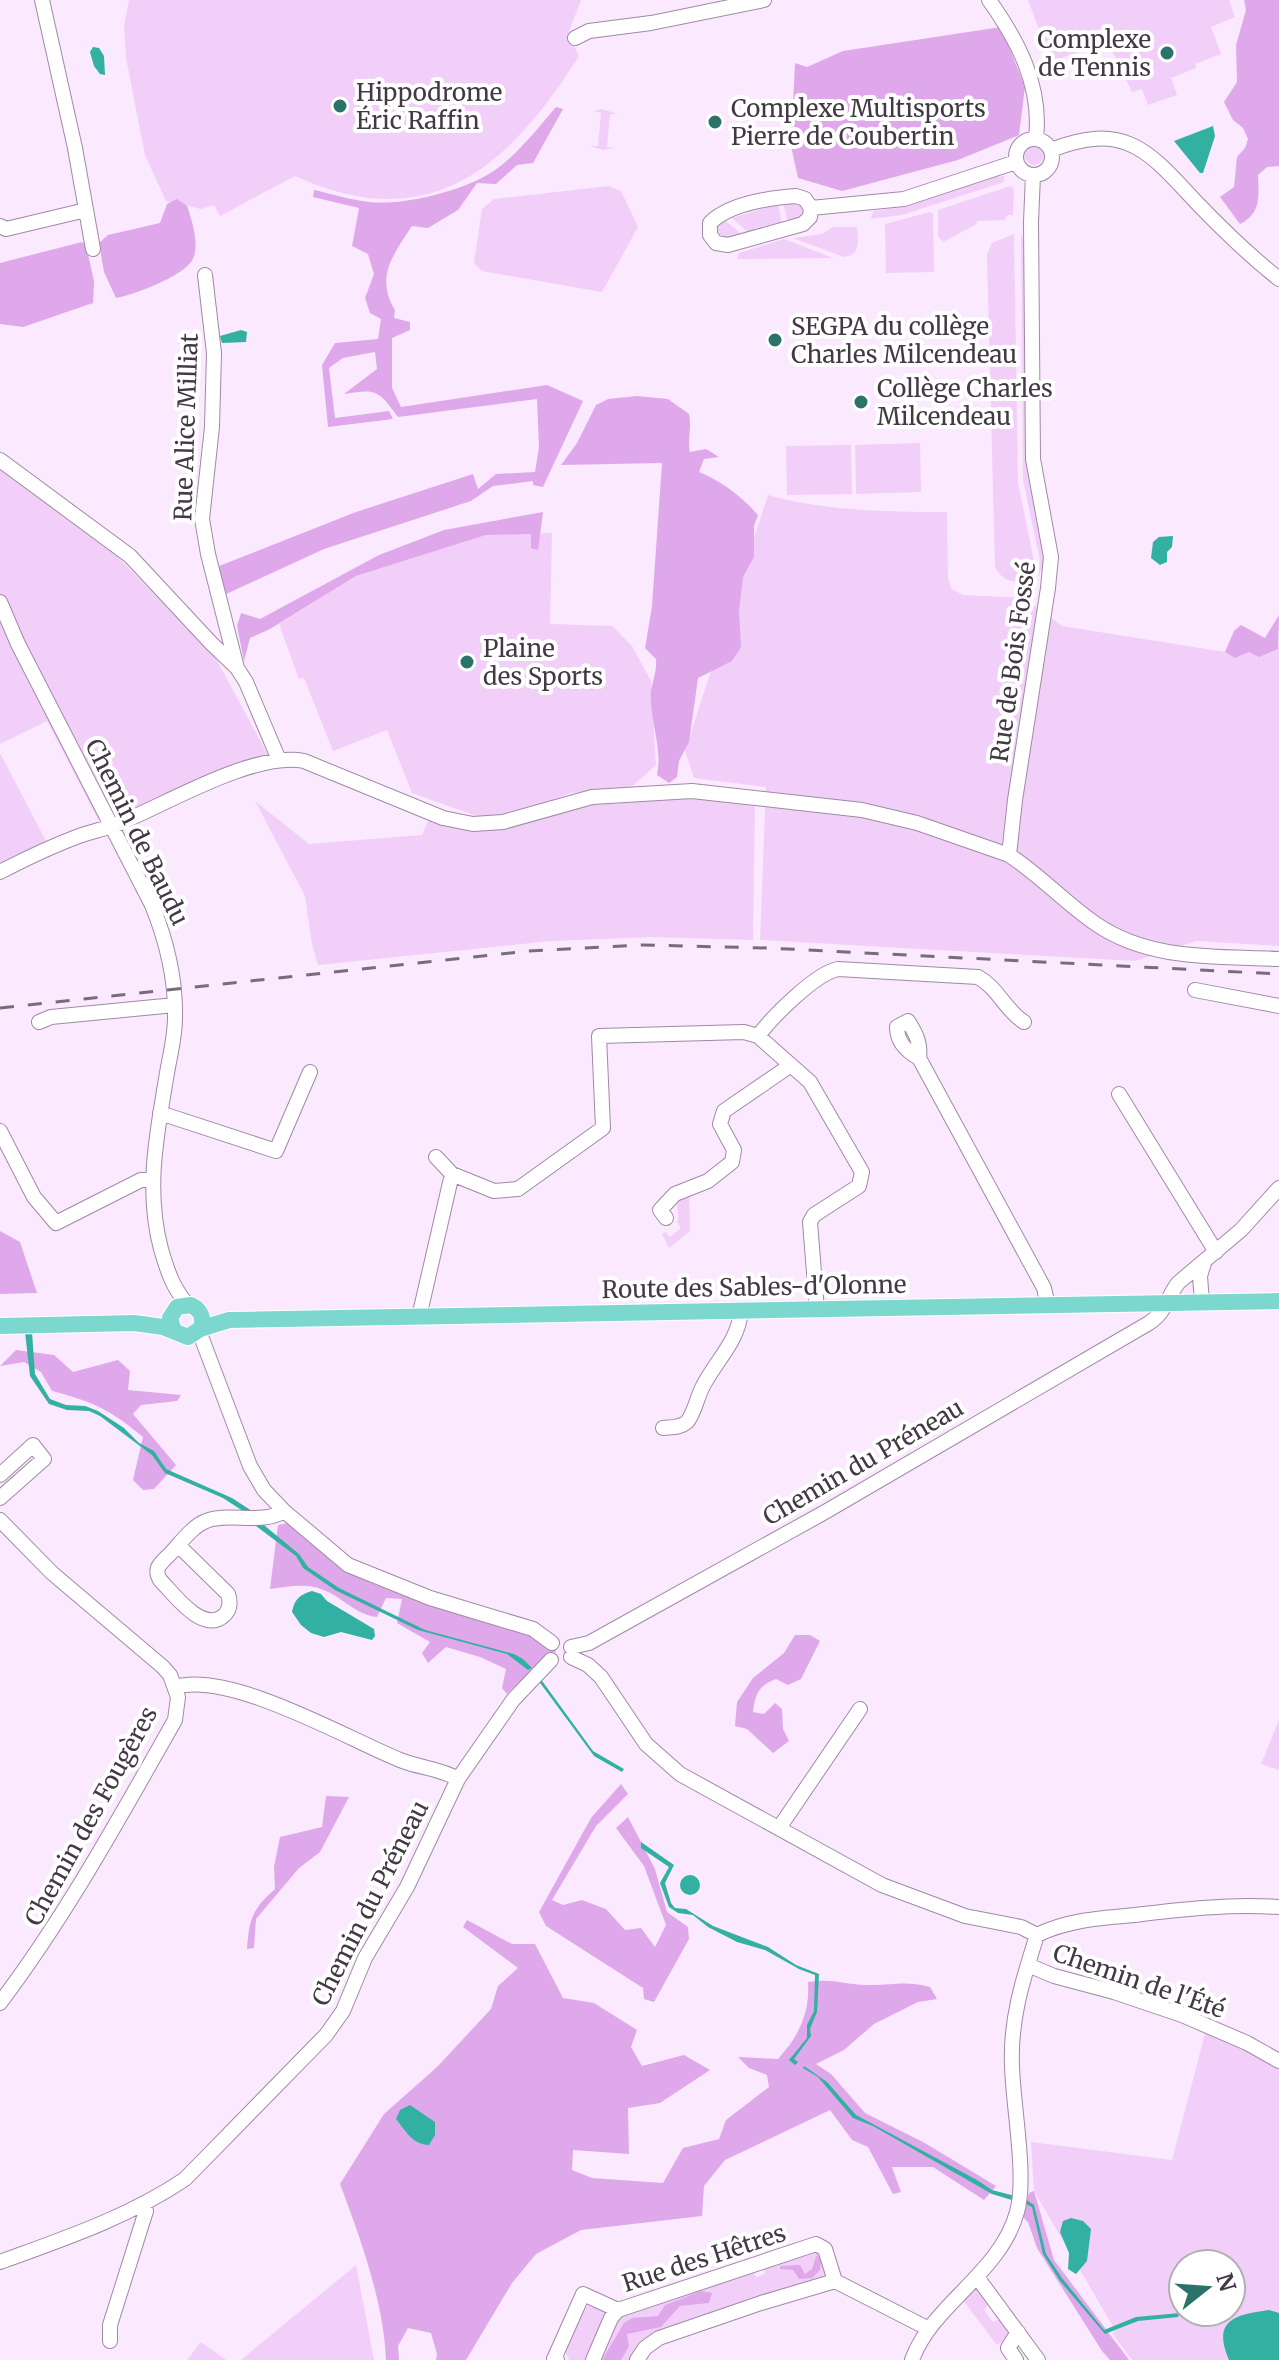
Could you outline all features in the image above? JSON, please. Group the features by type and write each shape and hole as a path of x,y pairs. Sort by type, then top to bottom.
{"main road":[{"name":"Route des Sables-d'Olonne","path":"0,1326 1279,1301"}],"street":[{"path":"42,0 93,249"},
{"path":"575,38 589,31 663,21 764,0"},
{"path":"989,0 1011,32 1025,61 1034,91 1036,138"},
{"path":"1036,138 1043,140 1051,150 1053,157 1047,171 1026,174 1016,162 1022,142 1036,138"},
{"path":"1051,150 1077,140 1100,139 1113,139 1142,148 1165,166 1249,256 1279,279"},
{"path":"811,208 904,199 1016,162"},
{"name":"Rue de Bois Fossé","path":"1009,855 1051,557 1033,459 1033,175"},
{"path":"796,196 805,199 811,208 810,217 803,224 728,245 716,243 710,235 709,227 713,219 754,202 796,196"},
{"path":"0,226 6,229 86,210"},
{"name":"Rue Alice Milliat","path":"205,275 214,353 212,427 202,519 237,668 279,760"},
{"path":"0,460 130,556 237,668"},
{"name":"Chemin de Baudu","path":"0,602 18,644 162,928 173,975 175,1005 174,1033 153,1154 156,1230 172,1284 207,1358 256,1479 284,1511"},
{"path":"0,872 77,837 112,826 224,778 279,760 304,761 431,813 473,824 503,822 592,797 692,791 862,810 917,823 1009,855 1085,916 1131,943 1163,953 1279,959"},
{"path":"758,1036 772,1019 814,983 830,970 838,969 978,977 991,984 1013,1015 1024,1022"},
{"path":"1195,990 1279,1006"},
{"path":"39,1022 51,1017 175,1005"},
{"path":"436,1157 452,1174 494,1191 518,1189 603,1128 599,1036 744,1032 758,1036 814,1088 862,1172 859,1186 814,1215 810,1222 817,1310"},
{"path":"919,1058 1044,1288 1048,1306"},
{"path":"666,1218 660,1210 675,1194 708,1181 732,1162 734,1150 720,1124 724,1111 791,1065"},
{"path":"160,1113 276,1151 310,1072"},
{"path":"1119,1094 1216,1252"},
{"path":"0,1131 34,1197 56,1223 141,1180 152,1180"},
{"path":"419,1317 452,1174"},
{"name":"Chemin du Préneau","path":"571,1652 825,1512 1149,1323 1160,1315 1178,1283 1258,1214 1279,1188"},
{"path":"1202,1302 1200,1276 1204,1263"},
{"path":"663,1428 677,1427 687,1422 703,1386 731,1343 741,1311"},
{"path":"0,1475 33,1445 44,1459 0,1498"},
{"path":"178,1545 228,1594 228,1611 220,1619 209,1621 195,1614 160,1580 157,1567 178,1545 206,1521 219,1518 245,1520 274,1516 284,1511 348,1565 430,1598 533,1629 552,1643 563,1641 571,1652 601,1677 634,1728 657,1756 680,1774 882,1885 965,1916 1021,1927 1037,1935"},
{"name":"Chemin des Fougères","path":"0,1520 52,1573 154,1658 170,1675 178,1697 175,1720 73,1898 43,1946 0,2003"},
{"path":"552,1643 548,1653 551,1660 562,1664 571,1652"},
{"name":"Chemin du Préneau","path":"0,2262 51,2244 143,2204 185,2179 326,2035 343,2011 365,1958 407,1887 458,1779 513,1700 551,1660"},
{"path":"175,1687 201,1683 244,1695 326,1724 408,1763 443,1771 458,1779"},
{"path":"779,1828 860,1709"},
{"path":"912,2360 929,2329 1002,2246 1018,2210 1020,2179 1011,2037 1016,2001 1037,1935 1080,1921 1202,1907 1279,1907"},
{"name":"Chemin de l'Été","path":"1028,1965 1054,1976 1182,2015 1247,2043 1279,2061"},
{"path":"110,2341 110,2325 146,2211 143,2204"},
{"name":"Rue des Hêtres","path":"593,2360 611,2318 618,2310 816,2244 825,2249 835,2281"},
{"path":"977,2277 1038,2360"},
{"path":"637,2360 645,2348 659,2338 835,2281 929,2329"},
{"path":"557,2360 554,2359 583,2294 618,2310"},
{"path":"1016,2360 1008,2348 1018,2332"}],"shaded area":[{"name":"Hippodrome Éric Raffin","path":"129,0 581,0 568,34 579,56 524,130 494,159 461,181 426,195 386,199 343,193 295,176 220,216 214,205 201,209 166,201 145,155 126,58 124,26"},
{"name":"Complexe de Tennis","path":"1028,0 1229,0 1235,17 1211,27 1221,54 1171,78 1177,95 1148,105 1142,89 1132,92 1109,44 1091,47 1054,61 1051,53 1048,54"},
{"path":"1244,0 1279,0 1279,166 1267,167 1258,175 1255,209 1240,224 1220,197 1234,187 1237,157 1248,139 1224,102 1237,82 1236,45 1246,10"},
{"path":"1001,27 1025,87 1019,135 958,160 842,191 798,178 791,146 795,63 807,67 843,51"},
{"path":"93,47 99,48 104,56 105,75 94,66 90,52"},
{"path":"556,107 563,109 533,163 517,165 496,184 477,183 458,210 428,228 412,226 393,257 387,277 394,318 410,322 410,330 392,338 392,388 401,407 547,385 583,401 543,487 533,485 533,481 493,486 471,501 324,549 224,595 219,566 356,512 473,474 478,489 496,474 535,472 539,447 537,399 398,417 376,394 364,391 344,394 377,369 375,352 343,358 329,368 335,418 389,411 393,419 328,427 322,365 335,343 378,339 381,319 370,313 365,298 374,274 368,254 352,246 359,208 313,197 314,190 383,203 452,190 495,170 512,156"},
{"path":"602,109 618,114 610,114 607,147 614,148 603,150 589,146 598,146 601,113 594,111"},
{"path":"1213,126 1215,136 1203,173 1200,173 1174,141"},
{"path":"1030,147 1038,147 1043,156 1041,163 1030,165 1025,160 1025,152"},
{"path":"1004,176 1004,182 902,215 870,219 874,211 905,207"},
{"path":"609,186 621,191 638,227 602,292 482,271 474,263 482,209 494,199"},
{"path":"1010,186 1014,189 1013,215 1007,215 1005,220 976,221 977,224 943,242 938,236 938,210"},
{"path":"177,199 187,206 193,226 195,250 191,262 177,274 116,298 104,272 99,243 108,235 160,223 167,204"},
{"path":"783,202 803,202 806,217 788,224"},
{"path":"778,204 782,225 778,223 755,228 749,233 732,218"},
{"path":"930,212 933,214 934,272 886,273 885,224"},
{"path":"722,218 744,236 718,240 714,223"},
{"path":"833,227 857,227 856,250 849,256 844,257 793,238 822,234"},
{"path":"1014,234 1018,483 1034,561 1032,580 1020,581 1006,579 995,567 987,255 992,243"},
{"path":"1021,235 1026,243 1028,475 1045,562 1038,577 1040,560 1023,480"},
{"path":"784,239 833,258 737,259 739,253"},
{"path":"82,242 86,245 94,281 93,303 23,327 0,324 0,263"},
{"path":"241,330 247,332 246,342 222,343 220,336"},
{"path":"637,396 668,399 689,414 690,452 706,449 719,457 704,459 699,472 731,490 758,515 754,526 754,557 743,577 739,611 741,647 732,661 698,678 689,742 679,761 677,777 669,783 657,775 658,754 651,702 656,659 645,648 652,606 662,463 561,465 577,443 596,405 608,399"},
{"path":"920,443 921,492 856,494 855,445"},
{"path":"851,445 852,494 787,495 786,446"},
{"path":"0,470 107,546 214,655 269,757 118,818 98,819 47,721 0,744"},
{"path":"768,495 834,507 947,512 948,579 952,589 963,595 1024,598 1062,626 1225,652 1235,658 1249,652 1279,647 1279,946 1196,941 1135,961 760,940 766,787 694,778 685,751"},
{"path":"543,512 538,550 531,548 531,534 486,535 356,576 250,638 244,661 237,626 241,613 260,619 379,555 444,530"},
{"name":"Plaine des Sports","path":"552,533 550,624 612,626 632,646 651,681 656,765 628,790 571,793 507,817 485,819 412,793 387,730 333,751 304,678 299,679 279,624 356,576 486,535"},
{"path":"1173,536 1167,562 1160,565 1151,558 1153,542 1159,537"},
{"path":"1279,615 1278,649 1259,657 1249,652 1235,658 1225,652 1234,631 1241,625 1265,638"},
{"path":"0,753 46,841 0,865"},
{"path":"650,796 755,801 753,940 653,937 551,941 318,965 305,896 255,801 309,844 422,835 429,819 469,830 501,827 579,804"},
{"path":"689,1194 690,1231 669,1248 662,1234 665,1232 670,1237 681,1228 677,1222 678,1199"},
{"path":"0,1231 20,1242 37,1293 0,1294"},
{"path":"25,1332 32,1332 35,1374 50,1399 98,1411 154,1451 166,1469 232,1498 255,1513 249,1515 223,1498 165,1473 152,1455 100,1416 49,1404 30,1376"},
{"path":"16,1350 54,1355 73,1372 118,1360 130,1371 128,1390 181,1395 177,1401 141,1405 133,1414 176,1465 154,1489 143,1490 133,1480 143,1437 100,1408 52,1391 41,1372 24,1362 0,1366"},
{"path":"259,1521 299,1554 308,1567 339,1588 425,1630 514,1654 532,1668 528,1670 507,1654 418,1630 335,1590 303,1568 296,1556 252,1523"},
{"path":"288,1523 348,1572 376,1585 553,1644 556,1651 507,1694 502,1688 506,1669 480,1657 446,1647 428,1663 422,1653 430,1642 397,1623 402,1599 386,1598 377,1617 362,1613 329,1592 315,1587 270,1589 278,1525"},
{"path":"312,1591 374,1629 372,1640 341,1632 324,1637 311,1633 301,1625 292,1612 293,1608 298,1598"},
{"path":"795,1635 810,1635 820,1641 801,1679 788,1685 776,1679 770,1681 759,1691 754,1706 753,1712 764,1714 775,1703 782,1709 783,1729 789,1741 773,1753 747,1729 735,1726 737,1702 753,1678 784,1653"},
{"path":"540,1678 593,1751 624,1769 622,1772 594,1756 538,1680"},
{"path":"1279,1720 1279,1770 1261,1764"},
{"path":"621,1784 628,1794 596,1826 552,1900 563,1905 582,1900 606,1909 625,1930 641,1928 655,1947 666,1925 644,1866 616,1828 628,1817 655,1869 667,1912 688,1927 689,1939 654,2002 644,1999 643,1988 546,1926 539,1912 591,1818"},
{"path":"326,1796 349,1797 320,1852 299,1868 256,1919 254,1948 247,1949 253,1916 275,1889 274,1867 280,1837 322,1827"},
{"path":"641,1842 674,1865 665,1883 675,1908 686,1909 713,1926 768,1947 796,1965 819,1974 817,2012 810,2029 811,2036 794,2059 798,2062 795,2065 789,2060 807,2038 807,2025 814,2011 815,1975 765,1950 737,1942 693,1915 678,1913 669,1907 660,1883 669,1867 641,1848"},
{"path":"690,1875 697,1878 700,1885 697,1892 690,1895 683,1892 680,1885 683,1878"},
{"path":"467,1920 512,1944 535,1944 563,1998 594,2003 637,2030 631,2047 642,2066 684,2055 710,2070 660,2103 628,2108 629,2154 573,2150 572,2170 592,2178 663,2183 683,2148 719,2139 726,2120 769,2087 767,2075 749,2068 738,2057 778,2059 802,2024 808,1982 831,1981 930,1987 937,1999 918,2002 874,2024 844,2050 816,2064 831,2074 865,2113 923,2142 996,2186 984,2200 933,2167 892,2167 901,2192 893,2194 868,2147 852,2140 830,2110 725,2160 704,2186 702,2216 581,2230 536,2254 512,2283 466,2360 436,2360 431,2333 408,2328 398,2346 399,2360 386,2360 376,2293 340,2184 384,2114 437,2067 491,2009 498,1986 518,1968 463,1927"},
{"path":"1207,2026 1279,2067 1279,2360 1132,2360 1112,2333 1125,2325 1115,2330 1034,2191 1031,2142 1172,2160"},
{"path":"804,2066 827,2082 856,2115 992,2190 1015,2196 1015,2201 992,2194 873,2126 853,2118 818,2077"},
{"path":"410,2105 435,2122 435,2135 429,2145 414,2140 396,2119 400,2110"},
{"path":"1034,2191 1054,2260 1129,2360 1110,2360 1102,2351 1037,2248 1028,2222 1023,2217 1029,2193"},
{"path":"1022,2197 1034,2205 1046,2254 1104,2330 1136,2317 1167,2314 1167,2318 1138,2321 1105,2334 1060,2281 1043,2254 1032,2207 1024,2203"},
{"path":"1071,2218 1083,2221 1091,2229 1087,2261 1076,2274 1068,2269 1069,2253 1060,2232 1063,2221"},
{"path":"816,2248 823,2253 828,2278 659,2334 631,2360 597,2360 617,2317 752,2269 756,2277 765,2274 764,2267"},
{"path":"817,2254 821,2261 820,2270 812,2278 799,2279 793,2270 780,2269 780,2266 800,2265 805,2274 812,2269"},
{"path":"356,2265 374,2360 241,2360"},
{"path":"972,2289 978,2290 989,2304 984,2310 993,2322 1002,2318 1010,2331 1009,2337 997,2345 962,2299"},
{"path":"701,2291 712,2293 709,2303 680,2306 661,2327 627,2334 629,2346 621,2360 602,2360 624,2323 632,2318 658,2316 665,2305"},
{"path":"587,2306 598,2308 605,2313 606,2319 588,2360 569,2360 564,2348"},
{"path":"1269,2310 1279,2313 1279,2360 1229,2360 1224,2347 1225,2328 1247,2328 1247,2314"},
{"path":"201,2342 226,2360 187,2360"}],"railway":[{"path":"0,1008 528,951 643,945 768,948 1279,974"}],"place":[{"name":"Complexe de Tennis","path":"1167,53"},
{"name":"Hippodrome Éric Raffin","path":"340,106"},
{"name":"Complexe Multisports Pierre de Coubertin","path":"715,122"},
{"name":"SEGPA du collège Charles Milcendeau","path":"775,340"},
{"name":"Collège Charles Milcendeau","path":"861,402"},
{"name":"Plaine des Sports","path":"467,662"}]}
